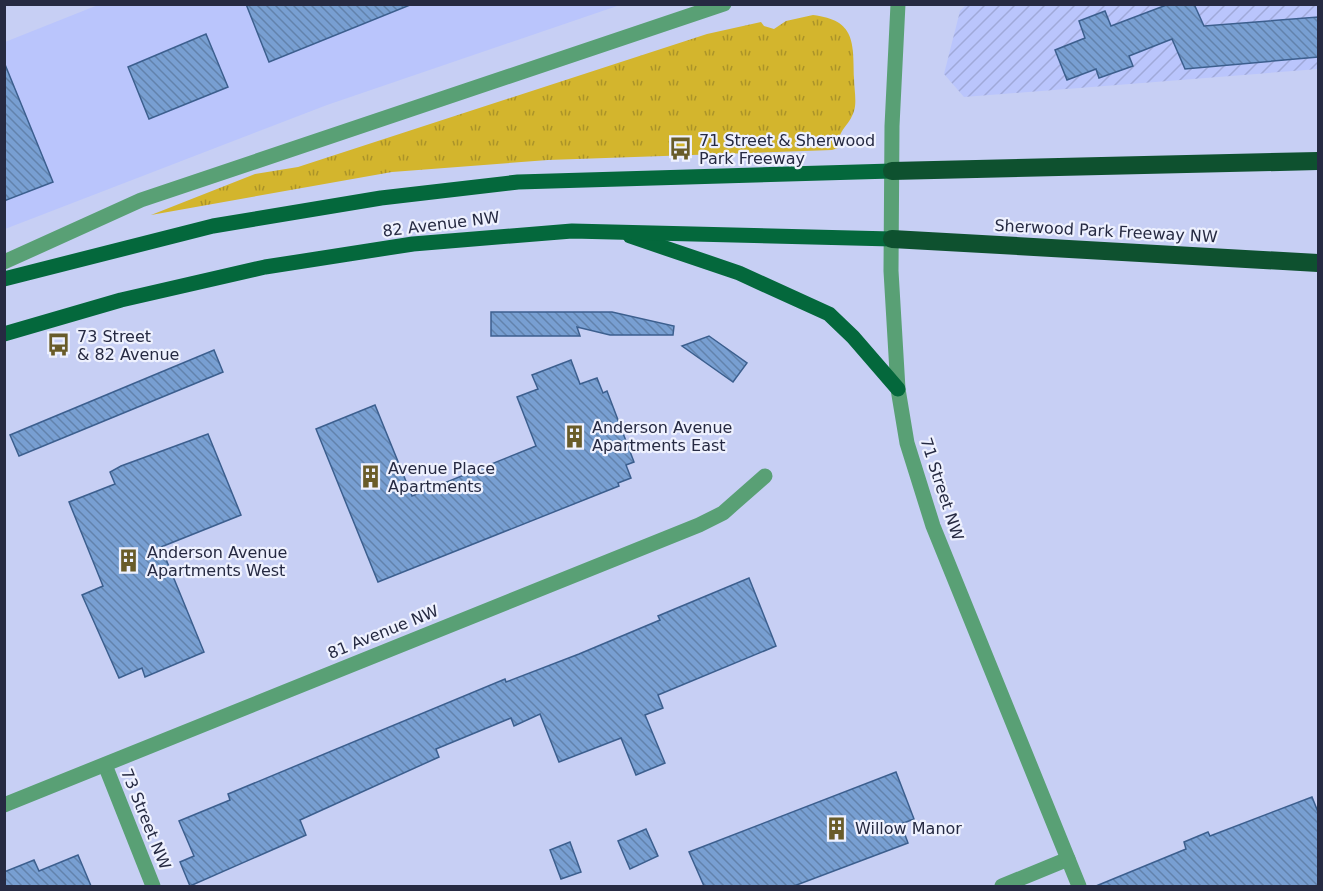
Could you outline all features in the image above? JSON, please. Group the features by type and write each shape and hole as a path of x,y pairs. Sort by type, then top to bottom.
{"highway":[{"path":"892,171 1318,161"},
{"name":"Sherwood Park Freeway NW","path":"892,238 1318,263"}],"main road":[{"name":"82 Avenue NW","path":"4,279 213,226 381,198 518,182 892,171"},
{"name":"82 Avenue NW","path":"4,334 121,300 265,267 413,244 572,231 892,238"},
{"path":"616,231 739,273 829,314 853,337 898,389"}],"street":[{"name":"71 Street NW","path":"898,4 891,271 898,389 907,443 933,526 1079,886"},
{"path":"4,262 141,200 489,81 723,5"},
{"name":"81 Avenue NW","path":"4,805 699,525 723,513 765,476"},
{"name":"73 Street NW","path":"105,765 153,886"},
{"path":"1002,886 1068,859"}],"shaded area":[{"path":"98,5 620,5 327,105 5,229 5,42"},
{"path":"966,5 1318,5 1318,69 964,97 944,74 960,11"}],"green space":[{"path":"813,15 837,22 845,28 852,44 855,107 840,136 838,148 832,150 548,160 392,172 151,215 255,174 298,167 707,34 761,22 764,26 774,29 786,21"}],"building":[{"path":"246,4 410,4 410,5 269,62"},
{"path":"1169,4 1194,4 1204,26 1318,17 1318,57 1185,69 1172,39 1129,56 1133,66 1099,78 1096,69 1067,80 1055,50 1085,38 1079,21 1105,11 1111,26"},
{"path":"206,34 228,87 149,119 128,67"},
{"path":"4,62 53,182 4,201"},
{"path":"491,312 612,312 674,326 673,335 610,335 577,327 580,336 491,336"},
{"path":"709,336 747,363 733,382 682,346"},
{"path":"214,350 223,372 19,456 10,435"},
{"path":"571,360 580,384 597,378 603,393 607,391 634,462 626,465 631,478 618,483 619,486 378,582 316,429 375,405 412,496 536,446 517,397 538,389 532,375"},
{"name":"Anderson Avenue Apartments West","path":"208,434 241,515 161,547 204,652 145,677 142,668 119,678 82,595 103,586 69,502 115,484 110,472 121,466"},
{"path":"749,578 776,646 658,695 663,708 645,715 665,763 636,775 621,738 559,762 540,714 514,726 511,718 436,749 439,757 300,820 306,835 190,886 180,862 194,856 179,821 230,800 228,794 505,679 506,682 579,654 660,620 658,616"},
{"name":"Willow Manor","path":"896,772 914,819 901,824 908,843 794,886 704,886 689,852"},
{"path":"1312,797 1318,812 1318,886 1096,886 1186,849 1184,842 1208,832 1210,836"},
{"path":"646,829 658,856 630,869 618,841"},
{"path":"570,842 581,872 561,879 550,850"},
{"path":"78,855 91,886 4,886 4,872 34,860 39,871"}],"place":[{"name":"71 Street & Sherwood Park Freeway","path":"681,149"},
{"name":"73 Street & 82 Avenue","path":"59,345"},
{"name":"Anderson Avenue Apartments East","path":"574,436"},
{"name":"Avenue Place Apartments","path":"370,477"},
{"name":"Anderson Avenue Apartments West","path":"129,561"},
{"name":"Willow Manor","path":"837,828"}]}
